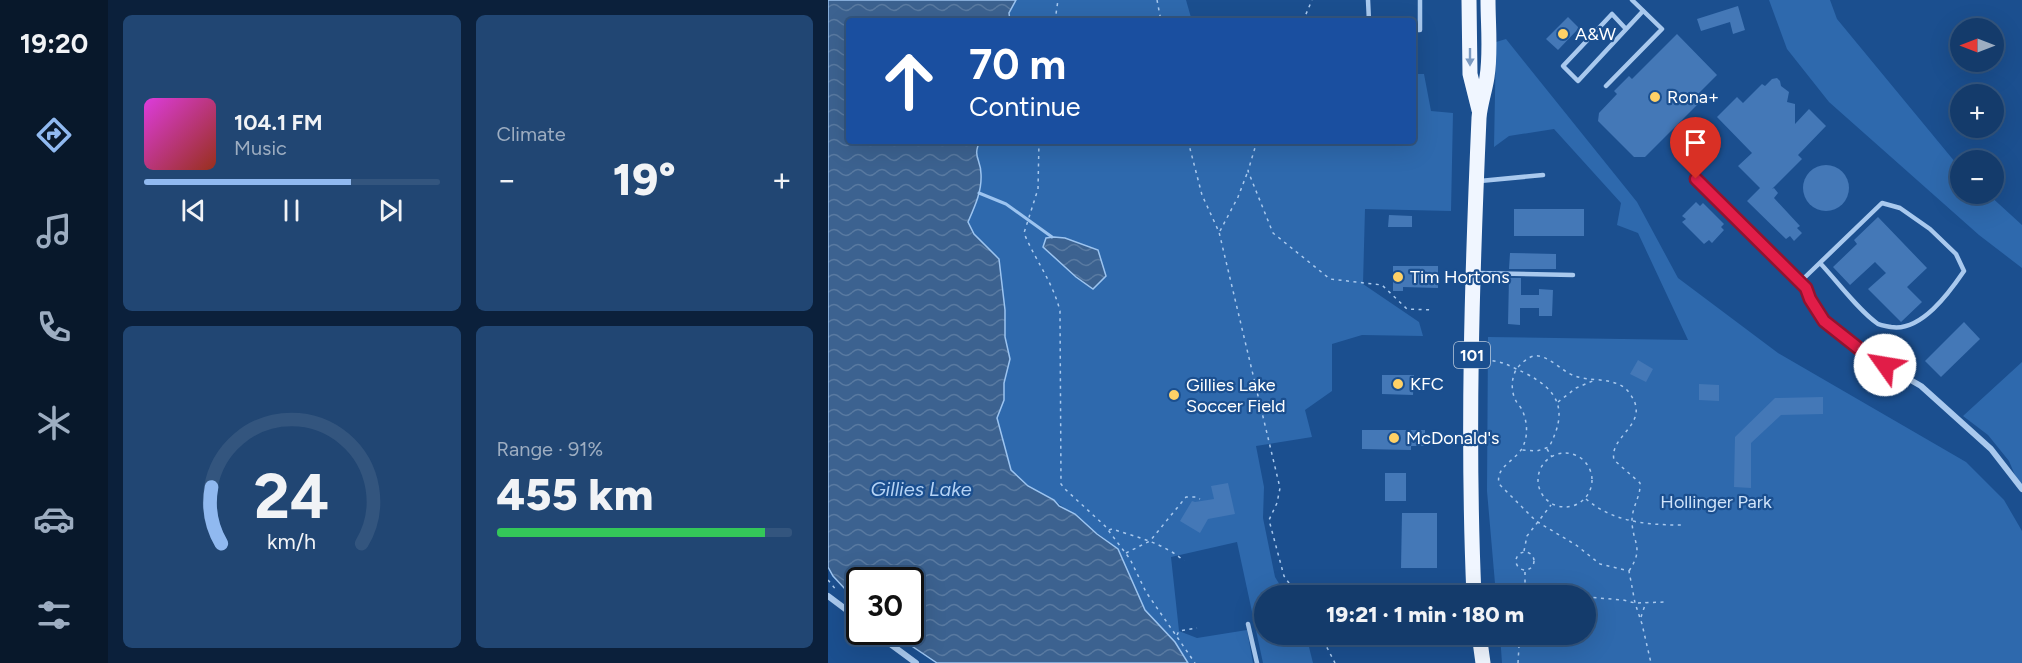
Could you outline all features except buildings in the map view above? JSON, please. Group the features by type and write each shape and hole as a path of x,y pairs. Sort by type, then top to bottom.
{"main road":[{"name":"101","path":"1470,0 1470,74 1479,114"},
{"name":"101","path":"1473,585 1470,517 1474,273 1479,114 1487,76 1488,0"},
{"path":"1481,645 1483,663"}],"street":[{"path":"1810,299 1824,321 1867,355 1921,386 1991,449 2022,489"},
{"path":"828,597 846,610"},
{"path":"892,645 916,663"}],"lane":[{"path":"1368,0 1369,18"},
{"path":"1416,30 1420,30 1420,0"},
{"path":"1606,86 1662,30 1636,1"},
{"path":"1626,29 1612,14 1563,66 1578,81 1643,11"},
{"path":"1477,181 1543,175"},
{"path":"1696,179 1806,288 1810,299"},
{"path":"1800,282 1882,203 1900,208 1930,229 1956,254 1964,271 1951,291 1935,306 1914,325 1901,329 1879,325 1820,263"},
{"path":"1474,273 1573,275"},
{"path":"1248,624 1257,663"}],"path":[{"path":"1055,18 1058,0"},
{"path":"1157,0 1160,18"},
{"path":"1304,18 1312,0"},
{"path":"1039,144 1038,189 1024,233 1056,296 1060,311 1061,484 1108,530 1130,559 1146,592 1195,663"},
{"path":"1189,144 1202,195 1219,232 1280,488 1269,520 1284,576 1290,585"},
{"path":"1219,232 1238,197 1256,144"},
{"path":"1248,171 1273,233 1330,279 1382,285 1407,309 1433,310"},
{"path":"1629,571 1600,564 1576,545 1538,522 1502,488 1498,478 1501,470 1522,450 1527,433 1523,410 1512,390 1513,379 1516,369 1533,356 1544,357 1575,376 1621,386 1630,393 1635,404 1636,414 1633,424 1618,443 1613,455 1614,460 1640,483 1632,522 1638,546 1636,561 1629,571 1651,663"},
{"path":"1472,360 1501,361 1548,387 1555,395 1556,429 1553,438 1546,448 1537,451 1522,450"},
{"path":"1557,402 1576,388 1597,380"},
{"path":"1546,448 1552,457"},
{"path":"1567,453 1583,460 1589,466 1592,484 1585,498 1569,507 1552,504 1545,498 1538,482 1543,464 1552,457 1567,453"},
{"path":"1125,553 1150,541 1186,497 1200,499"},
{"path":"1585,498 1605,512 1632,522 1681,525"},
{"path":"1525,571 1519,568 1516,557 1524,552 1527,536 1552,504"},
{"path":"1108,530 1112,529 1150,541 1178,555 1184,561"},
{"path":"1524,552 1532,555 1534,561 1530,569 1525,571"},
{"path":"1525,571 1525,585"},
{"path":"1596,598 1635,603 1665,602"},
{"path":"1640,618 1646,602"},
{"path":"1176,636 1179,631 1197,628"},
{"path":"1326,645 1335,663"},
{"path":"1518,663 1519,645"}],"green space":[{"path":"1016,0 1186,0 1191,18 1010,18 1009,13"},
{"path":"1769,0 1830,0 1837,19 1950,156 1950,204 1999,204 2022,225 2022,268 1979,235 1829,102 1787,49"},
{"name":"Hollinger Park","path":"1506,39 1637,202 1678,278 1778,353 1966,462 2004,500 2022,531 2022,663 1502,663 1501,645 1596,645 1596,585 1495,585 1487,491 1488,337 1688,340 1638,233 1617,225 1621,203 1554,129 1509,136 1494,147 1496,42"},
{"path":"1416,74 1424,74 1431,111 1453,113 1451,211 1365,209 1363,284 1419,322 1423,336 1362,335 1332,344 1332,391 1305,410 1312,437 1256,446 1264,487 1263,518 1275,577 1280,585 1254,585 1254,621 1237,542 1171,557 1179,631 1197,638 1247,630 1253,663 1188,663 1175,642 1145,610 1118,549 1054,500 1028,486 1011,470 997,418 1004,400 1004,383 1010,359 1005,337 1005,310 999,259 974,234 968,222 981,180 977,155 979,144 1416,144"},
{"path":"2022,362 2022,492 2009,461 1988,435 1963,416"},
{"path":"1259,645 1308,645 1313,663 1263,663"}],"water":[{"name":"Gillies Lake","path":"828,0 1016,0 1009,13 1010,18 846,18 846,144 979,144 977,155 981,180 968,222 974,234 999,259 1005,310 1005,337 1010,359 1004,383 1004,400 997,418 1011,470 1028,486 1075,514 1118,549 1145,610 1175,642 1188,663 937,663 910,645 924,645 924,567 846,567 846,590 828,567"},
{"path":"1046,238 1065,238 1098,250 1106,276 1093,289 1043,247"}],"waterway":[{"path":"979,193 1006,204 1052,237"}],"place":[{"name":"A&W","path":"1563,34"},
{"name":"Rona+","path":"1655,97"},
{"name":"Tim Hortons","path":"1398,277"},
{"name":"KFC","path":"1398,384"},
{"name":"Gillies Lake Soccer Field","path":"1174,395"},
{"name":"McDonald's","path":"1394,438"}],"route":[{"path":"1696,179 1806,288 1824,321 1867,355 1885,365"}]}
